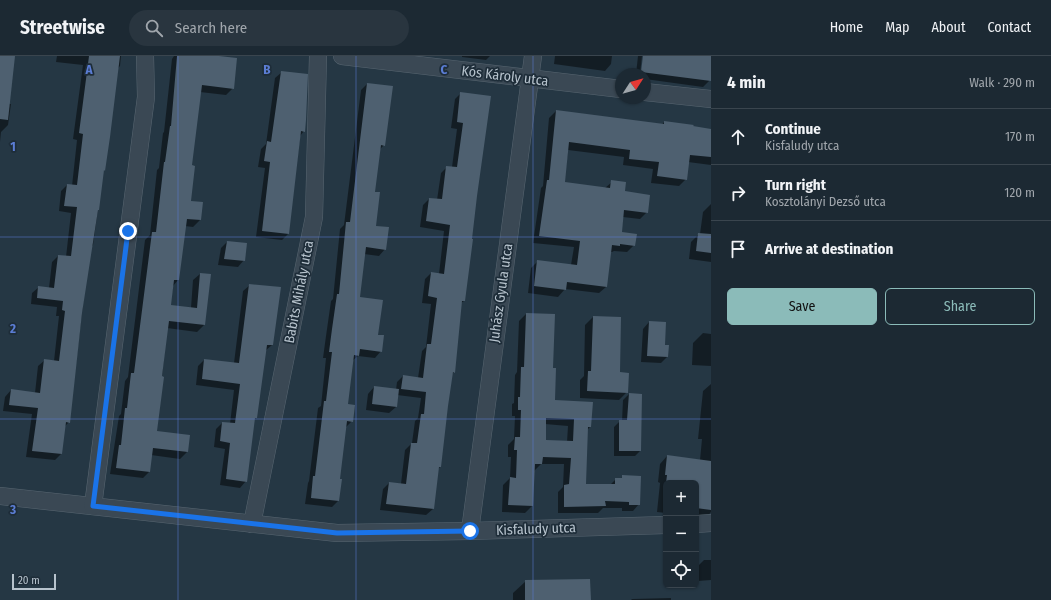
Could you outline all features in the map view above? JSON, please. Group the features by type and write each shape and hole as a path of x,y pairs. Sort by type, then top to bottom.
{"street":[{"path":"93,506 146,97 145,56"},
{"name":"Babits Mihály utca","path":"252,524 314,217 318,56"},
{"name":"Kós Károly utca","path":"342,56 615,88"},
{"name":"Juhász Gyula utca","path":"470,531 533,56"},
{"path":"651,93 711,100"},
{"name":"Kisfaludy utca","path":"0,496 337,533 470,531 663,525"},
{"path":"699,524 711,523"}],"building":[{"path":"0,56 15,56 8,120 0,119"},
{"path":"89,56 120,56 105,171 104,170 82,313 70,423 66,422 62,454 32,451 38,408 9,405 11,389 40,393 44,359 59,361 65,311 62,310 63,301 37,298 38,286 54,288 58,255 71,256 77,207 64,206 67,184 77,185 83,134 79,133"},
{"path":"177,56 219,56 237,58 234,89 202,85 192,165 195,166 191,201 203,202 201,220 187,219 179,280 174,280 171,305 197,308 200,273 211,274 205,325 169,321 162,376 164,377 157,431 190,435 188,452 153,448 150,472 116,468 119,445 121,445 125,408 127,408 131,373 134,373 152,232 156,232 164,162 171,126"},
{"path":"643,56 711,56 711,81 651,73 651,68 642,68"},
{"path":"281,71 308,74 305,132 301,131 289,234 262,231 270,162 264,161 267,141 271,142"},
{"path":"367,83 393,86 385,146 381,145 375,192 380,192 376,226 389,227 386,250 366,247 360,297 383,300 378,335 384,335 382,352 360,349 359,356 354,355 348,404 355,405 353,422 347,421 339,501 311,498 324,401 326,401 332,352 329,352 337,294 339,294 346,222 350,222"},
{"path":"460,92 491,96 477,196 465,301 462,301 455,373 453,372 434,509 386,504 389,482 406,484 411,443 417,443 421,414 424,414 426,392 401,389 403,375 423,378 427,344 431,344 437,298 428,296 431,272 444,274 450,225 426,221 429,198 442,199 446,166 457,167 463,123 457,122"},
{"path":"556,110 664,124 664,121 711,129 711,157 690,155 687,180 657,176 659,162 629,159 630,150 569,142 565,182 610,188 611,180 626,182 625,191 650,195 648,213 624,210 622,232 637,234 635,246 620,244 620,246 612,245 607,287 567,282 566,290 534,286 537,260 577,265 580,241 539,236 547,180 549,180"},
{"path":"698,233 711,234 711,253 696,251"},
{"path":"227,241 247,243 245,261 224,259"},
{"path":"249,284 281,287 273,345 267,345 257,418 255,418 247,482 226,479 230,443 220,441 222,422 235,423 240,384 202,379 204,359 239,363"},
{"path":"526,313 555,314 553,368 556,368 555,400 593,402 591,427 588,427 586,484 615,484 615,478 622,478 622,475 641,476 640,505 629,505 629,502 605,501 606,506 564,507 564,485 569,484 571,458 543,457 542,464 535,464 533,506 508,505 510,477 516,478 517,450 514,450 515,437 520,437 521,410 518,410 518,397 520,397 521,367 524,367","holes":["546,418 574,419 573,441 546,440"]},
{"path":"593,316 621,317 620,372 629,373 628,393 587,391 588,371 591,371"},
{"path":"649,321 666,322 665,345 669,345 668,357 647,356"},
{"path":"374,386 399,389 397,407 372,404"},
{"path":"629,393 642,394 641,451 619,451 619,420 627,420"},
{"path":"667,455 711,461 711,510 699,508 699,480 666,480 667,475 665,475"},
{"path":"590,579 591,600 525,600 525,580"}],"route":[{"path":"128,231 93,506 337,533 470,531"}]}
